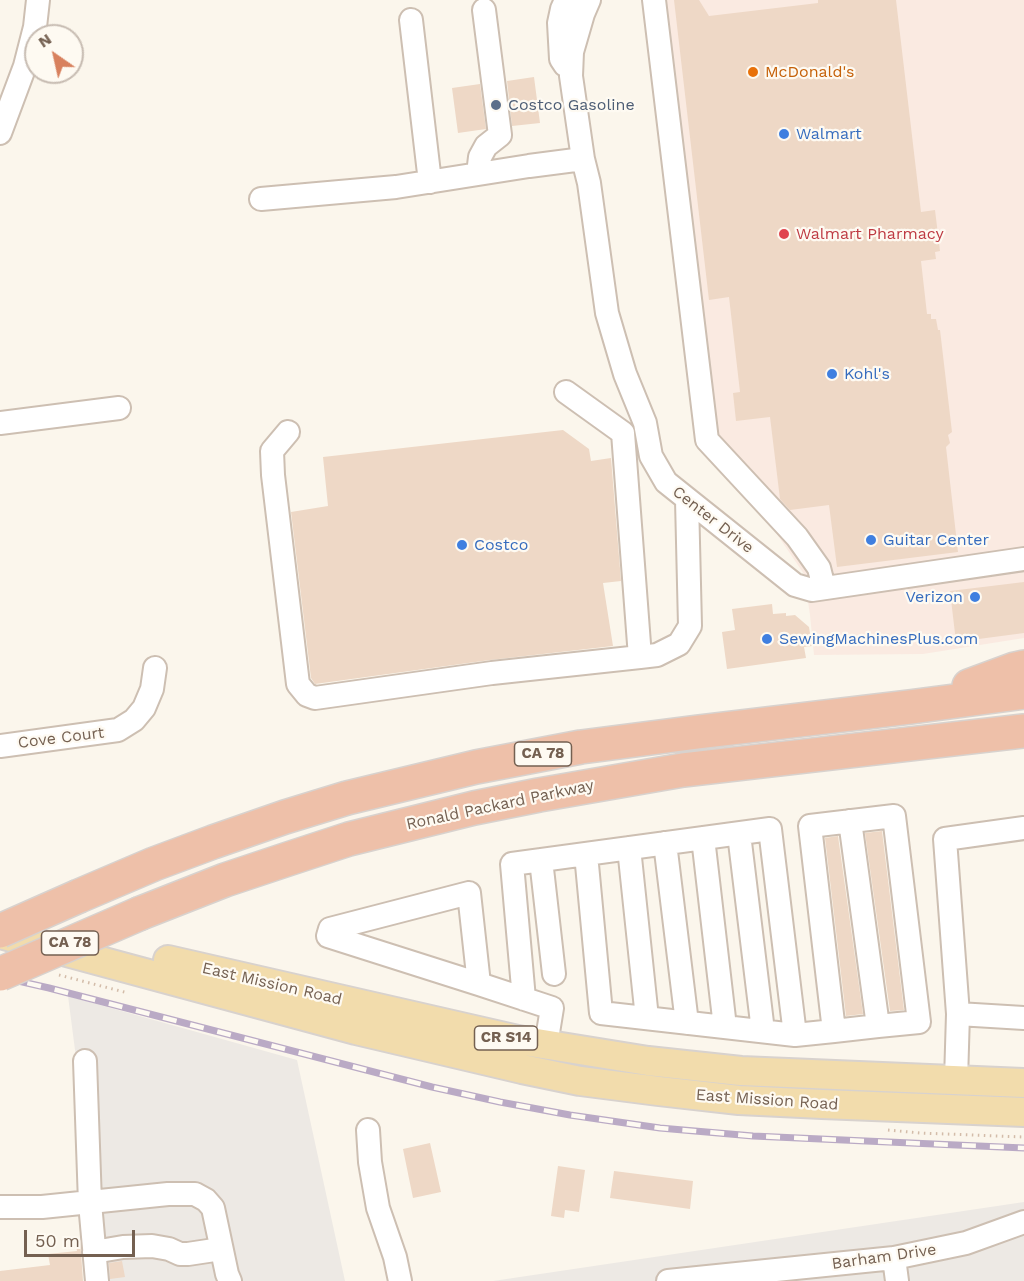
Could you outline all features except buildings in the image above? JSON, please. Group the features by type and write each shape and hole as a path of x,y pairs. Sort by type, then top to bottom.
{"highway":[{"path":"910,707 1024,667"},
{"name":"CA 78","path":"0,932 154,864 234,835 346,798 424,779 581,747 1024,692"},
{"name":"Ronald Packard Parkway","path":"0,974 141,913 225,880 349,839 474,808 683,770 1024,731"},
{"path":"837,752 936,756 1024,753"}],"main road":[{"name":"East Mission Road","path":"0,915 133,952 546,1045 648,1061 741,1071 1024,1083"},
{"name":"East Mission Road","path":"0,932 356,1030 579,1081 739,1100 1024,1112"},
{"path":"512,1066 539,1055 546,1045"}],"street":[{"path":"0,133 26,66 35,27 38,0"},
{"name":"Center Drive","path":"566,0 560,22 561,59 571,76"},
{"name":"Center Drive","path":"589,0 572,52 571,76 607,313 625,375 645,423 651,456 666,483 795,585 812,590 1024,559"},
{"path":"654,0 707,440 797,537 819,568 825,588"},
{"path":"478,174 480,157 486,146 500,135 484,10"},
{"path":"411,20 430,182"},
{"path":"261,199 396,187 583,159"},
{"path":"566,392 623,433 640,657"},
{"path":"0,423 119,408"},
{"path":"288,432 272,451 273,475 298,684 307,695 315,698 492,673 657,656 679,644 690,626 687,500"},
{"name":"Cove Court","path":"0,746 118,730 134,720 144,708 152,689 155,668"},
{"path":"586,855 602,1013 795,1035 834,1031 878,1026 919,1022 894,816 810,826 834,1031"},
{"path":"850,821 878,1026"},
{"path":"956,1080 958,1014 945,839 1024,828"},
{"path":"524,999 512,864 770,829 795,1035"},
{"path":"739,834 763,1031"},
{"path":"703,838 724,1027"},
{"path":"665,843 687,1023"},
{"path":"629,849 647,1018"},
{"path":"541,860 554,974"},
{"path":"479,984 469,892 330,929 328,936 552,1008 546,1045"},
{"path":"958,1014 1024,1018"},
{"path":"85,1061 90,1203 97,1281"},
{"path":"368,1130 370,1162 378,1208 395,1257 400,1281"},
{"path":"0,1207 42,1207 168,1194 195,1194 206,1200 213,1208 230,1281"},
{"name":"Barham Drive","path":"678,1281 772,1276 894,1258 966,1243 1024,1222"},
{"path":"94,1252 123,1247 152,1246 180,1254 221,1249"},
{"path":"894,1258 897,1281"}],"shaded area":[{"path":"655,0 1024,0 1024,638 923,654 814,655 804,574 704,427"},
{"path":"68,996 297,1060 345,1281 105,1281"},
{"path":"1024,1202 1024,1281 493,1281"}],"railway":[{"path":"0,977 432,1087 570,1115 660,1128 753,1136 1024,1148"}],"place":[{"name":"McDonald's","path":"753,72"},
{"name":"Costco Gasoline","path":"496,105"},
{"name":"Walmart","path":"784,134"},
{"name":"Walmart Pharmacy","path":"784,234"},
{"name":"Kohl's","path":"832,374"},
{"name":"Guitar Center","path":"871,540"},
{"name":"Costco","path":"462,545"},
{"name":"Verizon","path":"975,597"},
{"name":"SewingMachinesPlus.com","path":"767,639"}]}
